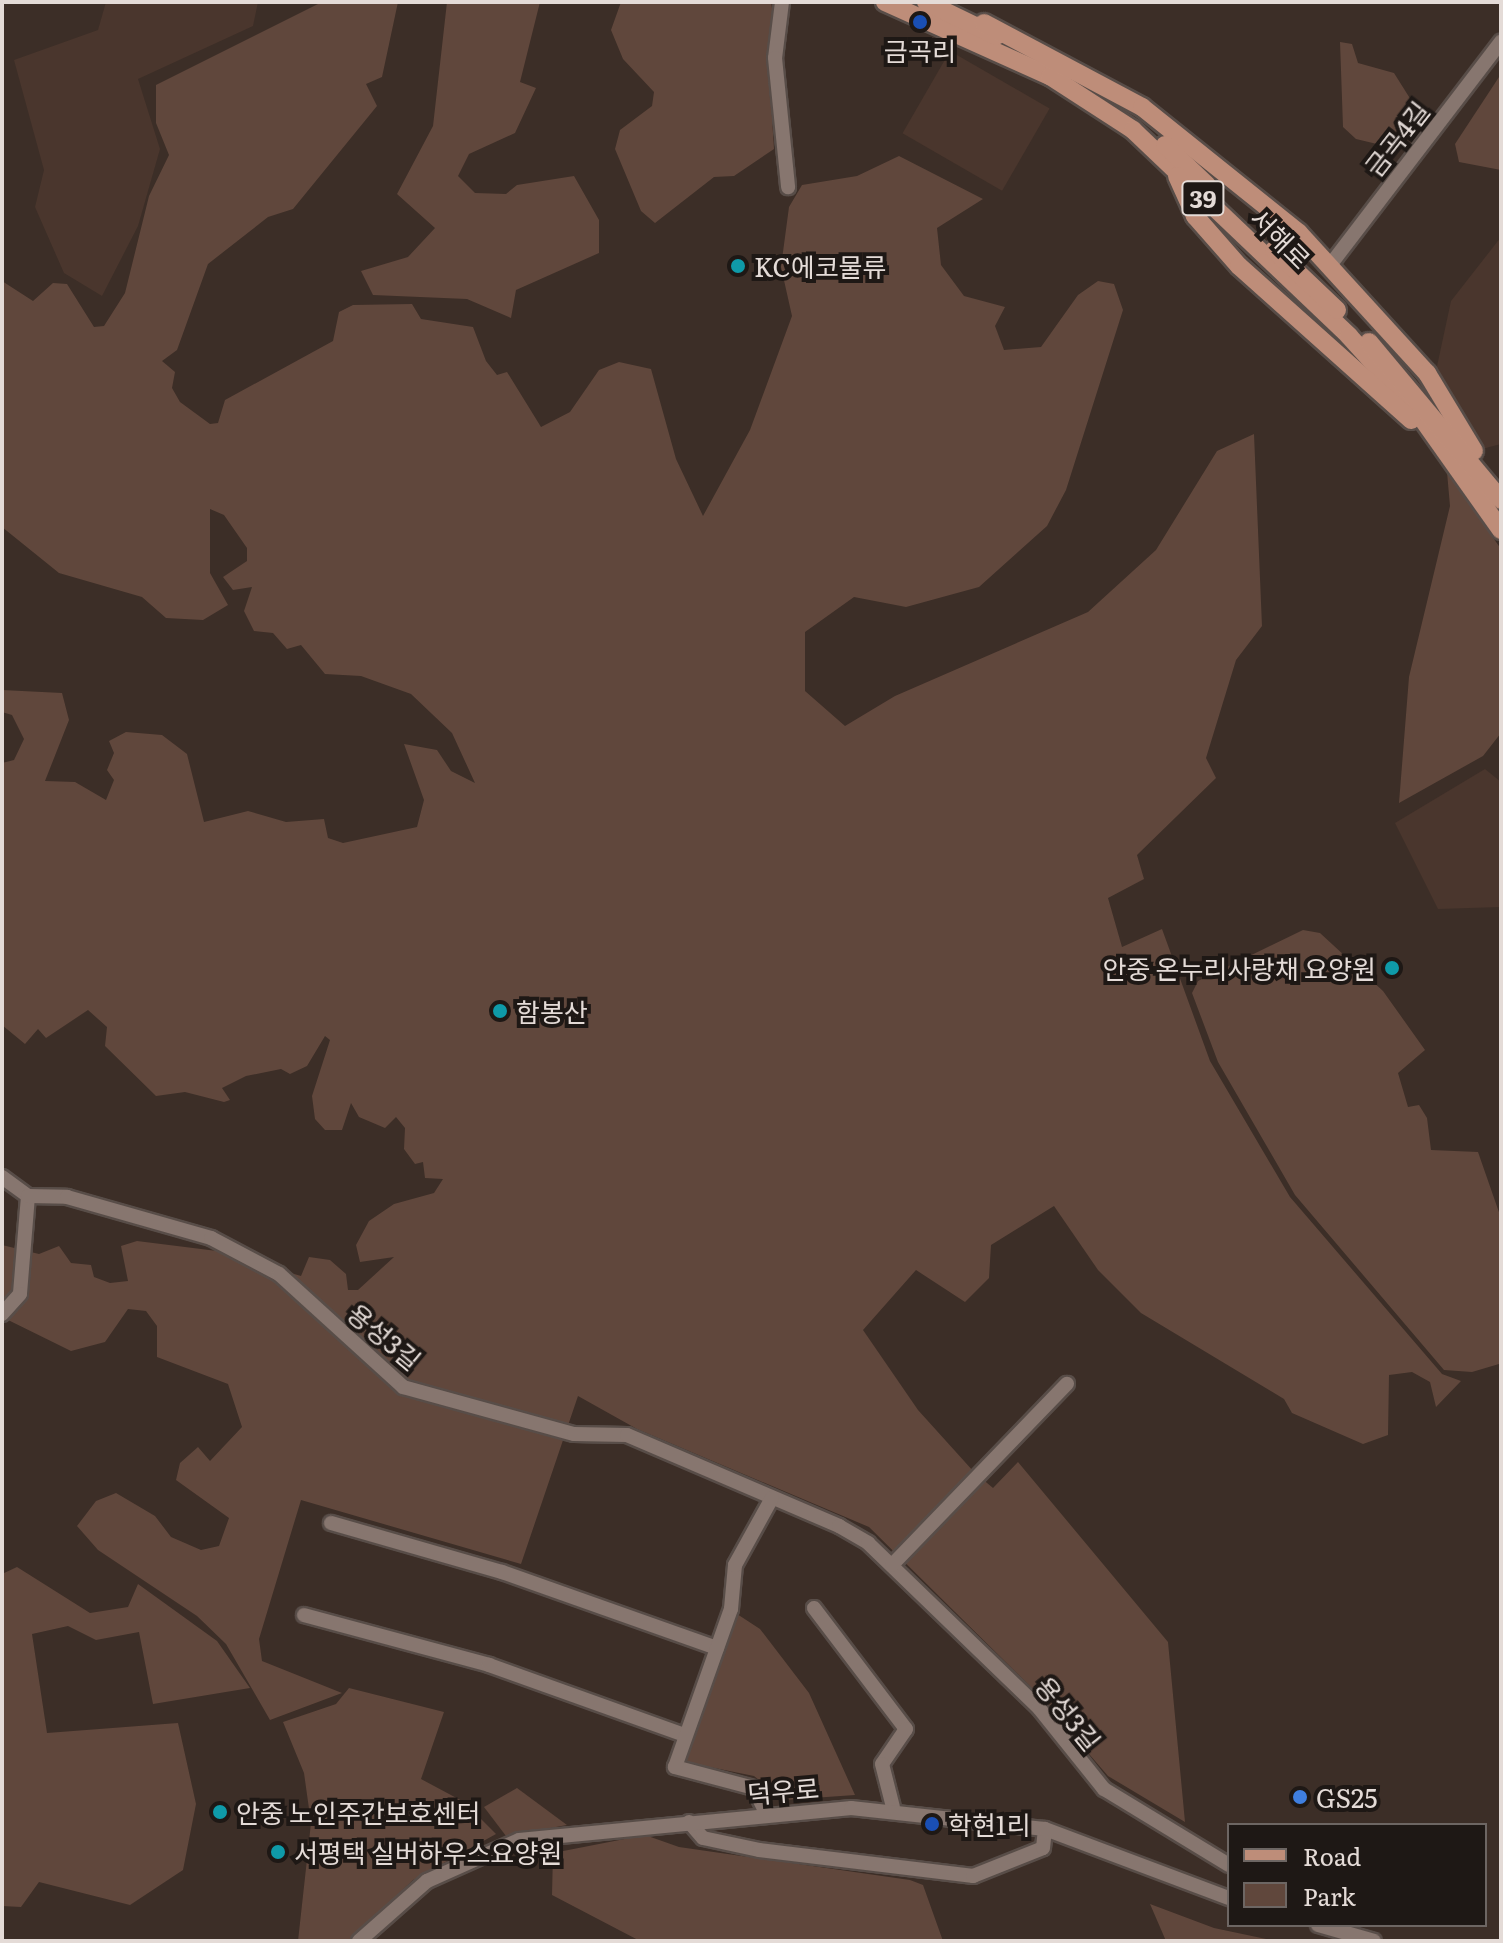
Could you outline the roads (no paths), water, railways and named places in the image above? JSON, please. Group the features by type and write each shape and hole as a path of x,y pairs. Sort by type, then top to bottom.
{"main road":[{"name":"서해로","path":"885,2 1050,76 1133,130 1349,336 1441,445 1501,530"},
{"name":"서해로","path":"926,2 960,17 1064,74 1184,162 1420,394 1501,500"},
{"path":"960,17 1027,40 1105,83 1195,148 1331,264 1427,373 1485,480"},
{"path":"1175,170 1195,216 1285,309 1441,445"}],"street":[{"path":"782,2 775,58 788,187"},
{"name":"금곡4길","path":"1331,264 1501,42"},
{"path":"2,1314 20,1294 28,1196 8,1181"},
{"name":"용성3길","path":"28,1196 67,1197 211,1238 279,1274 403,1387 574,1434 627,1435 839,1526 892,1565 1039,1708 1104,1789 1227,1864"},
{"path":"892,1565 1067,1384"},
{"path":"767,1815 754,1788 675,1767 731,1609 735,1565 772,1498"},
{"path":"331,1523 502,1572 717,1648"},
{"path":"814,1608 906,1729 882,1764 893,1807"},
{"path":"304,1615 489,1665 685,1735"},
{"name":"덕우로","path":"359,1941 427,1881 479,1853 541,1836 893,1807 1045,1829 1227,1897"},
{"path":"689,1822 703,1838 759,1850 973,1876 1043,1848 1045,1829"},
{"path":"1326,1927 1374,1941"}],"place":[{"name":"금곡리","path":"920,22"},
{"name":"KC에코물류","path":"738,266"},
{"name":"안중 온누리사랑채 요양원","path":"1392,968"},
{"name":"함봉산","path":"500,1011"},
{"name":"GS25","path":"1300,1797"},
{"name":"안중 노인주간보호센터","path":"220,1812"},
{"name":"학현1리","path":"932,1824"},
{"name":"서평택 실버하우스요양원","path":"278,1852"}]}
